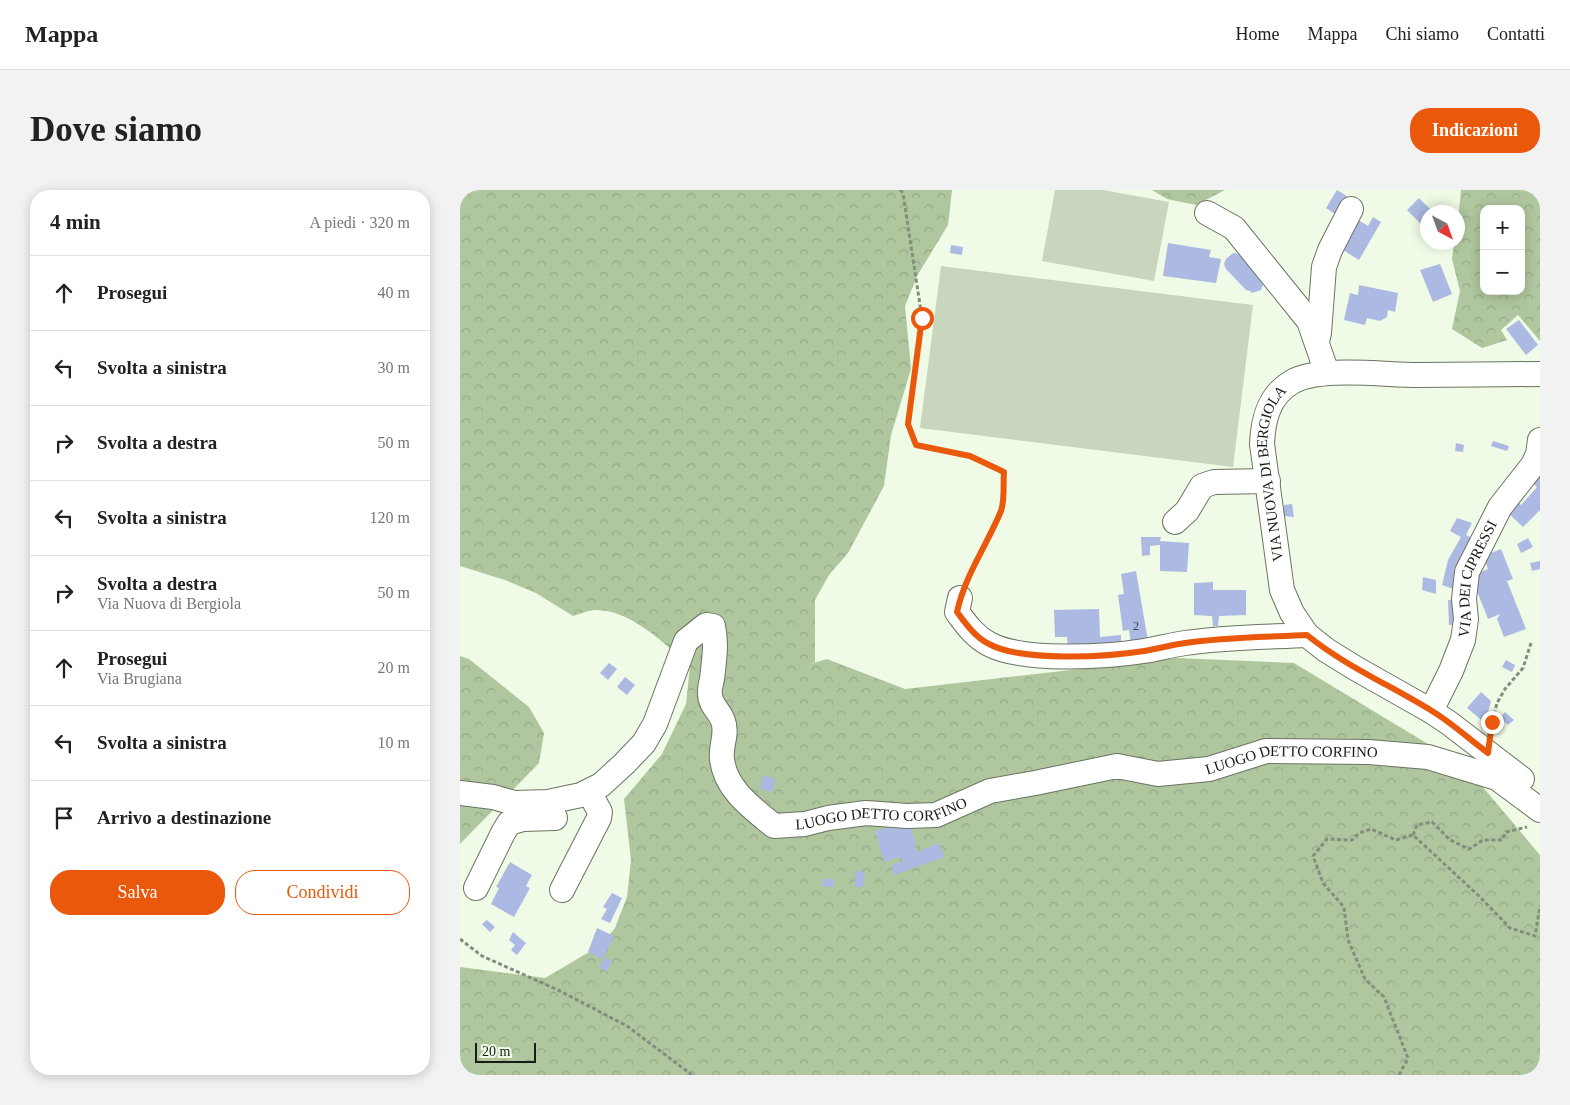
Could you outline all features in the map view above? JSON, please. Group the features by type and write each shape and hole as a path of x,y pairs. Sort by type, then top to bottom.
{"street":[{"path":"1316,342 1319,333 1324,267 1330,250 1351,209"},
{"path":"1207,213 1234,228 1309,321 1327,373"},
{"name":"VIA NUOVA DI BERGIOLA","path":"1540,374 1414,375 1327,373 1309,375 1292,382 1278,393 1268,408 1262,425 1262,444 1282,590 1292,613 1307,635 1326,650 1355,668 1431,711 1540,794"},
{"name":"VIA DEI CIPRESSI","path":"1431,711 1451,671 1463,640 1466,619 1464,599 1467,572 1500,507 1533,465 1539,449"},
{"path":"1175,522 1187,511 1202,486 1214,482 1268,481"},
{"path":"960,598 957,612 969,629 989,644 1008,651 1034,655 1112,655 1185,643 1307,635"},
{"name":"LUOGO DETTO CORFINO","path":"460,793 493,797 514,803 548,802 598,793 644,743 655,724 686,641 706,625 713,626 716,637 710,694 713,706 724,721 726,736 721,757 726,779 744,800 774,826 806,824 828,818 866,813 907,816 936,814 990,791 1117,766 1158,774 1209,769 1266,751 1369,752 1428,757 1497,778 1536,818"},
{"path":"476,888 510,822 523,819 550,819 579,812 598,793"},
{"path":"562,890 599,818 598,793"}],"path":[{"path":"900,190 903,193 922,318 908,424 916,445 970,456 1004,472 1002,509 960,598"},
{"path":"1488,753 1492,722 1497,703 1505,688 1522,668 1531,644"},
{"path":"1399,1075 1408,1058 1384,997 1365,979 1348,940 1344,907 1323,883 1313,856 1327,838 1352,840 1359,833 1371,829 1396,840 1412,835 1418,825 1432,822 1450,840 1469,849 1483,840 1502,840 1506,832 1536,818"},
{"path":"1412,835 1479,896 1510,928 1535,936 1540,906"},
{"path":"460,939 482,956 558,990 628,1026 692,1075"}],"green space":[{"path":"460,190 952,190 948,225 917,276 905,306 911,369 891,435 884,486 848,553 829,575 815,600 815,662 810,664 827,659 905,689 1176,658 1294,663 1466,767 1540,855 1540,1075 460,1075 460,967 545,978 601,945 615,928 627,897 631,860 624,799 662,754 686,704 690,666 647,630 622,616 596,610 573,616 536,593 505,580 460,566"},
{"path":"1055,190 1103,190 1169,202 1154,281 1042,261"},
{"path":"1152,190 1225,190 1196,205 1167,199"},
{"path":"1461,190 1540,190 1540,341 1518,315 1501,330 1507,340 1482,348 1452,329 1460,291 1452,259 1453,250 1465,250 1465,205 1460,205"},
{"path":"941,266 1253,305 1233,467 920,428"},
{"path":"460,656 469,659 529,707 544,733 539,763 460,844"}],"building":[{"path":"1337,190 1350,198 1338,216 1326,208"},
{"path":"1419,198 1426,205 1420,205 1420,223 1407,210"},
{"path":"1373,217 1381,222 1359,260 1338,247 1355,218 1368,226"},
{"path":"1168,243 1211,250 1209,257 1221,259 1216,283 1163,276"},
{"path":"951,245 963,247 962,255 950,253"},
{"path":"1233,253 1241,254 1264,282 1261,290 1252,293 1246,290 1226,269 1224,264 1226,259"},
{"path":"1440,264 1452,294 1433,302 1420,270"},
{"path":"1359,285 1398,293 1395,312 1388,310 1387,317 1380,321 1367,318 1365,325 1344,320 1350,293 1358,295"},
{"path":"1519,320 1538,345 1526,355 1506,329"},
{"path":"1493,441 1509,446 1507,451 1491,446"},
{"path":"1456,443 1464,445 1463,452 1455,451"},
{"path":"1540,467 1540,510 1523,527 1504,509 1514,498 1521,505 1537,487 1529,479"},
{"path":"1292,504 1294,517 1284,516 1284,505"},
{"path":"1457,518 1472,523 1466,535 1478,541 1459,591 1442,585 1448,560 1461,537 1450,531"},
{"path":"1141,537 1161,537 1160,541 1189,543 1187,572 1160,571 1160,545 1150,546 1150,555 1142,556"},
{"path":"1528,538 1533,547 1521,553 1517,544"},
{"path":"1501,549 1513,579 1507,581 1526,629 1504,637 1497,619 1500,614 1488,619 1471,576 1488,569 1483,556"},
{"path":"1540,561 1540,569 1532,571 1530,563"},
{"path":"1136,571 1148,641 1131,644 1129,630 1123,631 1118,595 1124,594 1121,574"},
{"path":"1423,577 1436,580 1436,594 1422,590"},
{"path":"1213,582 1213,590 1246,590 1246,615 1219,616 1218,626 1213,626 1212,616 1194,615 1194,583"},
{"path":"1462,599 1463,624 1449,625 1448,600"},
{"path":"1099,609 1100,637 1121,635 1121,643 1068,647 1067,637 1055,637 1054,610"},
{"path":"1506,660 1515,665 1512,672 1502,667"},
{"path":"609,663 617,669 608,680 600,673"},
{"path":"625,677 635,685 627,695 617,687"},
{"path":"1481,692 1491,701 1485,723 1467,708"},
{"path":"1505,712 1514,720 1508,725 1500,718"},
{"path":"763,775 775,779 773,792 760,789"},
{"path":"910,822 917,852 939,843 944,857 894,875 891,865 903,861 901,857 884,862 875,831"},
{"path":"510,862 532,875 526,886 530,888 514,917 491,904 499,888 496,887"},
{"path":"856,870 865,873 863,887 854,887"},
{"path":"823,879 834,879 834,887 821,886"},
{"path":"612,893 622,898 610,923 601,919 607,909 603,907"},
{"path":"487,920 495,927 490,932 482,924"},
{"path":"597,928 614,936 603,959 588,952"},
{"path":"513,932 526,943 517,955 511,950 515,945 509,940"},
{"path":"605,958 612,960 607,972 599,967"}],"route":[{"path":"922,318 908,424 916,445 970,456 1004,472 1002,509 975,563 960,598 957,612 969,629 989,644 1008,651 1034,655 1078,656 1112,655 1185,643 1307,635 1326,650 1355,668 1431,711 1488,753 1492,722"}]}
